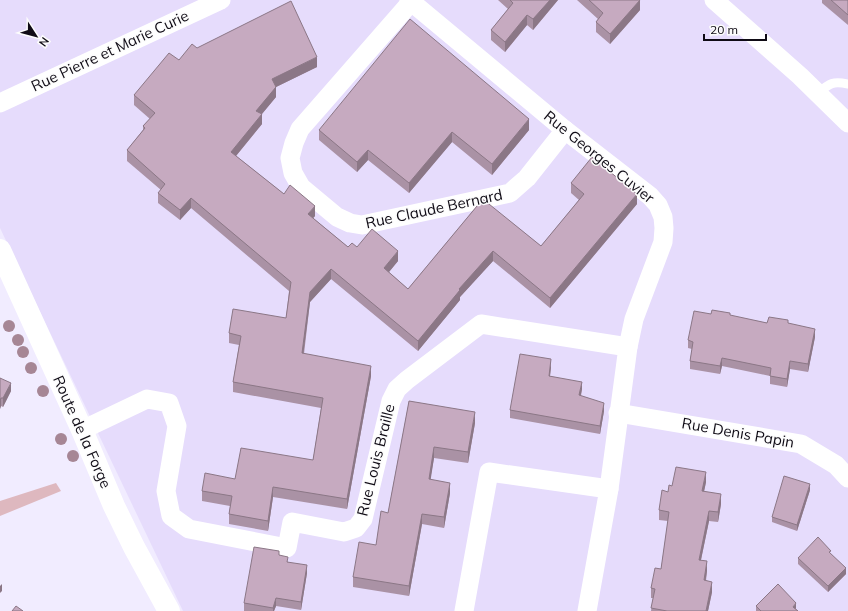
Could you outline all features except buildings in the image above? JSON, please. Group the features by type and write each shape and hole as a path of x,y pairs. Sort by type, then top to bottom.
{"main road":[{"name":"Route de la Forge","path":"0,250 82,430 114,506 169,611"}],"street":[{"path":"714,0 755,34 848,123"},
{"name":"Rue Pierre et Marie Curie","path":"0,103 217,1"},
{"name":"Rue Georges Cuvier","path":"410,1 565,130 650,196 658,205 663,217 663,242 634,319 628,347 609,489 587,611"},
{"name":"Rue Claude Bernard","path":"410,1 300,129 294,143 290,158 293,173 301,187 337,217 350,223 362,225 510,193 528,178 565,130"},
{"name":"Rue Louis Braille","path":"82,430 147,399 169,403 177,426 166,491 171,516 189,529 287,548 292,522 344,532 356,528 363,519 391,401 397,389 481,324 628,347"},
{"name":"Rue Denis Papin","path":"618,413 801,444 836,465 848,478"},
{"path":"464,611 489,472 609,489"}],"lane":[{"path":"818,93 834,82 848,84"}],"shaded area":[{"path":"0,0 848,0 848,611 183,611 0,228"},
{"path":"56,483 61,491 0,516 0,501"}]}
